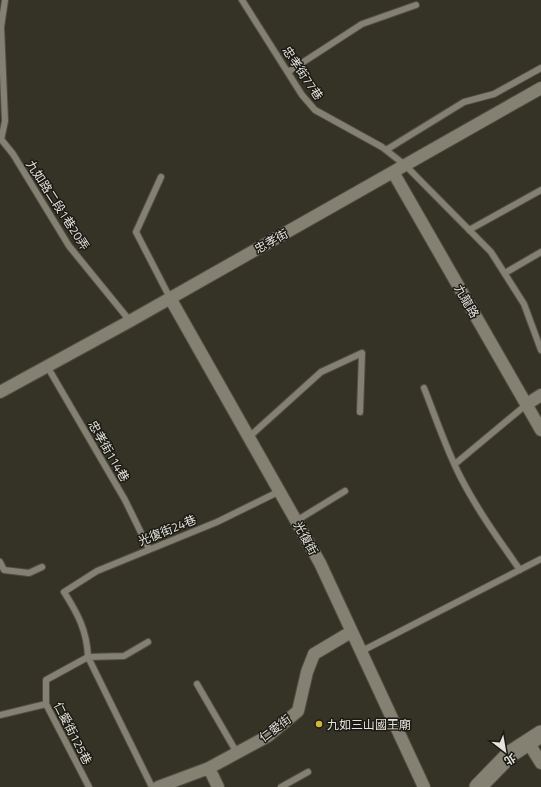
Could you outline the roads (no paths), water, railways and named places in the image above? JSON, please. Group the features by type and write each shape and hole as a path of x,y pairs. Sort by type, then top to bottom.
{"street":[{"name":"忠孝街","path":"0,392 130,321 541,88"},
{"name":"九龍路","path":"393,172 541,430"},
{"name":"光復街","path":"170,298 320,563 424,787"},
{"path":"527,404 541,395"},
{"name":"仁愛街","path":"158,787 209,768 268,736 298,711 314,654 351,632"},
{"path":"478,787 510,754 535,738 541,763"},
{"path":"209,768 218,787"}],"lane":[{"path":"1,139 5,121 1,27 5,0"},
{"name":"忠孝街77巷","path":"242,0 314,110 386,150 405,165 491,252 524,304 541,350"},
{"path":"288,72 362,24 416,5"},
{"path":"386,150 464,102 494,94 541,68"},
{"name":"九如路二段1巷20弄","path":"1,139 13,154 69,246 130,321"},
{"path":"161,177 136,232 170,298"},
{"path":"469,230 541,190"},
{"path":"505,273 541,252"},
{"path":"249,437 321,372 362,353 360,412"},
{"name":"忠孝街114巷","path":"47,366 125,500 149,549"},
{"path":"424,388 455,464 484,518 520,570"},
{"path":"455,464 527,404"},
{"name":"光復街24巷","path":"88,657 88,639 76,611 64,592 97,571 217,522 280,491"},
{"path":"296,521 345,491"},
{"path":"360,652 541,559"},
{"path":"0,562 4,570 29,573 42,567"},
{"name":"仁愛街125巷","path":"89,787 46,704 46,680 88,657 124,656 148,642"},
{"path":"88,657 152,787"},
{"path":"197,684 237,753"},
{"path":"0,715 46,704"},
{"path":"281,787 308,772"}],"place":[{"name":"九如三山國王廟","path":"319,724"}]}
